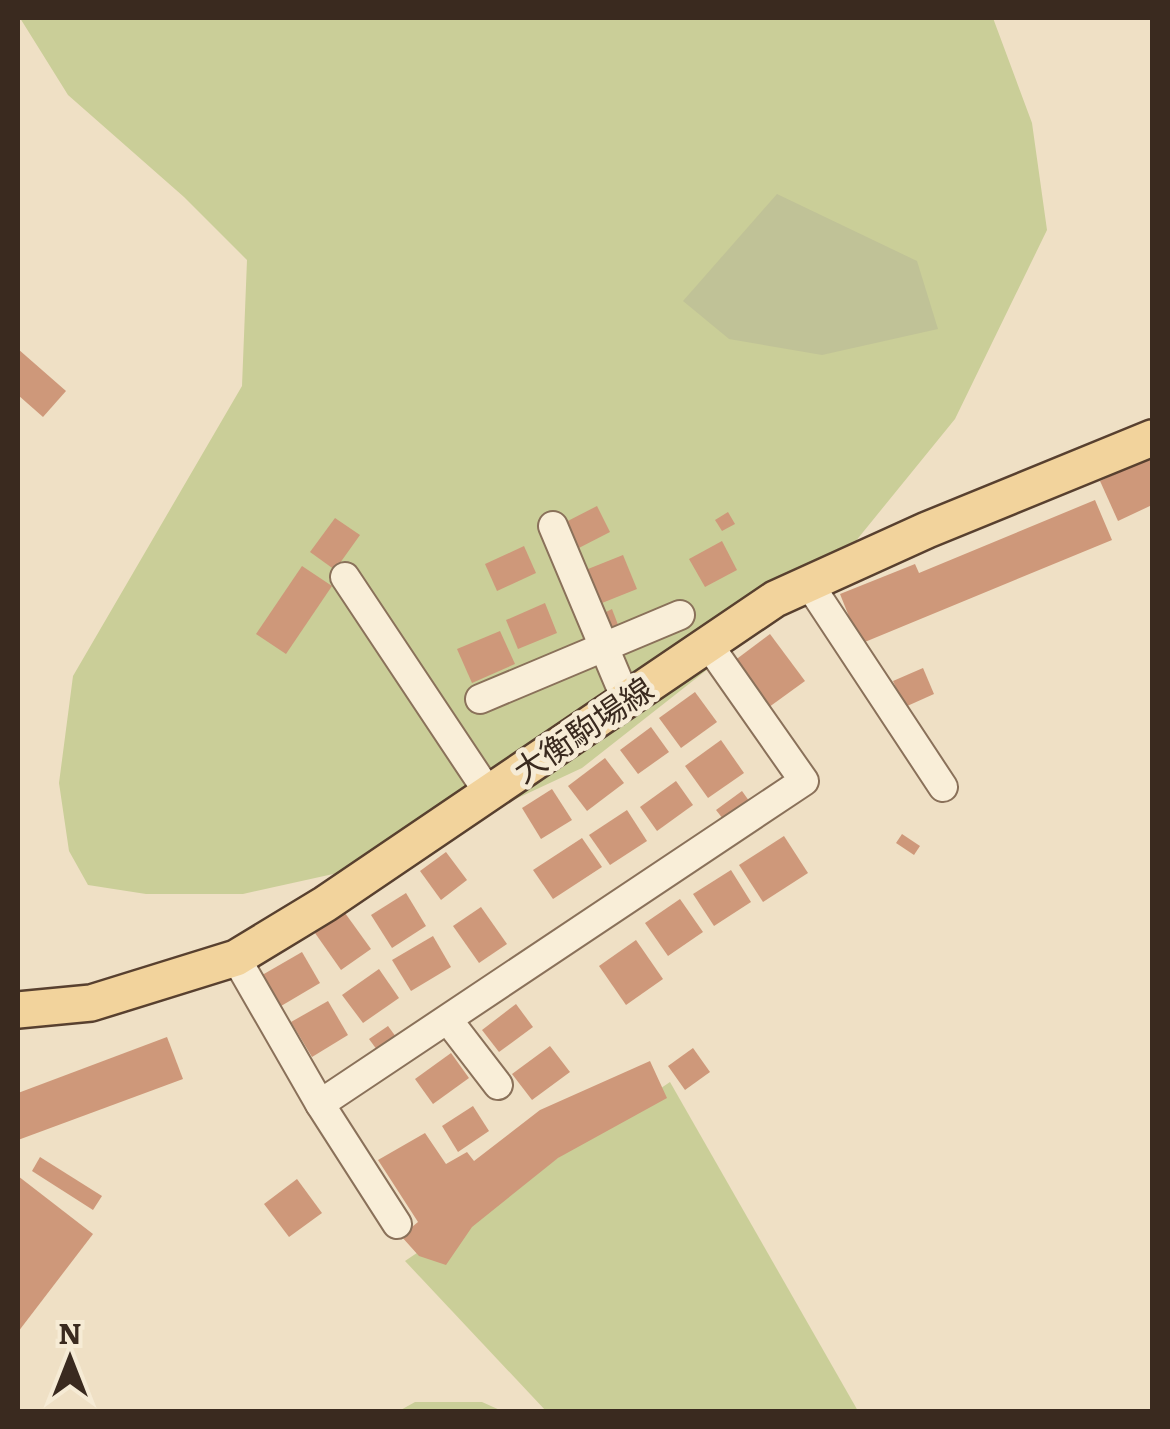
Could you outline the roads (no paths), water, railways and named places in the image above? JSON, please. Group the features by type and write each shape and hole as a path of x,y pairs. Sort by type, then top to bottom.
{"main road":[{"name":"大衡駒場線","path":"18,1010 91,1003 236,958 324,904 625,697 776,599 1152,438"}],"street":[{"path":"553,526 625,697"},
{"path":"346,577 488,792"},
{"path":"808,584 942,787"},
{"path":"480,699 680,615"},
{"path":"320,1104 804,781 708,644"},
{"path":"236,958 320,1104 397,1224"},
{"path":"448,1020 498,1085"}]}
